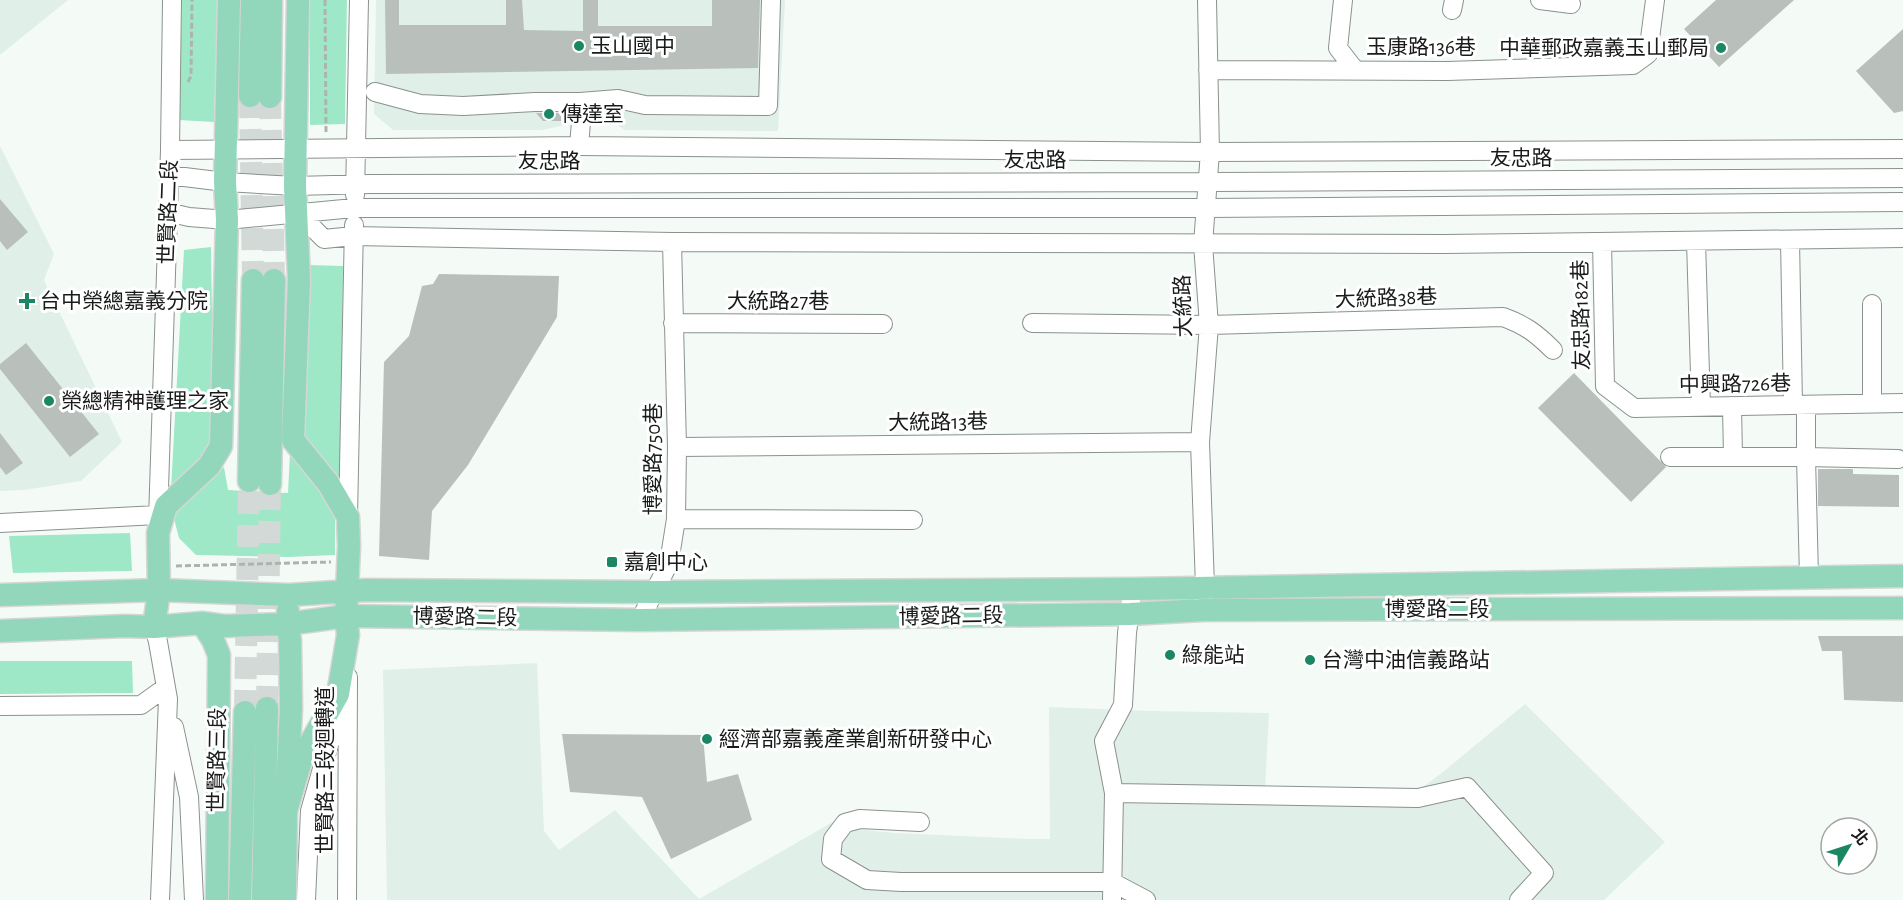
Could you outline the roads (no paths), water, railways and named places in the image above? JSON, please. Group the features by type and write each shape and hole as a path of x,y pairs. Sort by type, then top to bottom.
{"main road":[{"path":"154,627 159,590 158,524 166,506 209,466 221,446 229,0"},
{"path":"252,0 260,97 271,0"},
{"path":"286,811 301,760 338,694 348,641 346,616 348,517 328,483 293,440 299,280 295,186 298,0"},
{"path":"259,482 264,280"},
{"name":"博愛路二段","path":"0,595 159,590 290,595 347,590 654,592 1133,589 1903,576"},
{"path":"285,900 291,708 290,640 287,624 290,595"},
{"name":"博愛路二段","path":"0,631 154,627 202,623 224,626 287,624 346,616 640,620 1130,614 1203,610 1903,608"},
{"name":"世賢路三段","path":"202,623 219,655 217,900"},
{"name":"世賢路三段","path":"240,900 256,710 263,900"}],"street":[{"name":"世賢路二段","path":"158,524 170,150 172,0"},
{"path":"348,517 359,0"},
{"path":"375,92 420,104 463,106 618,99 645,105 768,106 771,0"},
{"name":"大統路","path":"1203,610 1205,587 1200,442 1209,325 1203,244 1210,152 1207,0"},
{"path":"1343,0 1338,48 1355,70"},
{"path":"1540,0 1571,4"},
{"name":"玉康路136巷","path":"1208,70 1446,71 1633,65 1648,54 1655,0"},
{"path":"579,146 580,102"},
{"name":"友忠路","path":"170,150 296,149 357,144 1210,152 1903,149"},
{"name":"友忠路","path":"168,175 225,182 295,186 1903,178"},
{"path":"167,212 189,217 226,220 354,208 1206,208 1903,202"},
{"path":"297,212 324,239 353,236 672,242 1203,244 1602,242 1903,237"},
{"path":"1790,240 1800,405 1806,457 1809,577"},
{"path":"1696,241 1701,407"},
{"name":"博愛路750巷","path":"640,620 669,563 676,519 677,447 672,242"},
{"name":"友忠路182巷","path":"1602,242 1605,386"},
{"path":"1872,304 1872,404"},
{"name":"大統路38巷","path":"1209,325 1503,317 1522,324 1538,334 1552,350"},
{"name":"大統路27巷","path":"673,323 883,324"},
{"path":"1032,324 1209,325"},
{"name":"中興路726巷","path":"1605,386 1634,408 1903,403"},
{"path":"1732,406 1733,456"},
{"name":"大統路13巷","path":"677,447 1200,442"},
{"path":"1670,457 1898,459"},
{"path":"676,519 913,520"},
{"path":"0,523 158,524"},
{"path":"1112,891 1114,793 1104,741 1123,705 1133,589"},
{"name":"世賢路三段","path":"154,627 189,797 194,900"},
{"name":"世賢路三段迴轉道","path":"347,900 348,641"},
{"path":"0,706 141,705 167,693 160,900"},
{"path":"306,900 310,812 329,744 347,705"},
{"path":"1114,793 1418,798 1467,786 1544,873 1519,900"},
{"path":"920,822 860,819 844,823 833,839 831,859 867,880 1112,891 1146,900"}],"tunnel":[{"path":"250,96 253,280"},
{"path":"270,97 274,280"},
{"path":"245,712 249,481"},
{"path":"267,708 270,484"}],"place":[{"name":"玉山國中","path":"579,46"},
{"name":"中華郵政嘉義玉山郵局","path":"1721,48"},
{"name":"傳達室","path":"549,114"},
{"name":"台中榮總嘉義分院","path":"27,301"},
{"name":"榮總精神護理之家","path":"49,401"},
{"name":"嘉創中心","path":"612,562"},
{"name":"綠能站","path":"1170,655"},
{"name":"台灣中油信義路站","path":"1310,660"},
{"name":"經濟部嘉義產業創新研發中心","path":"707,739"}]}
